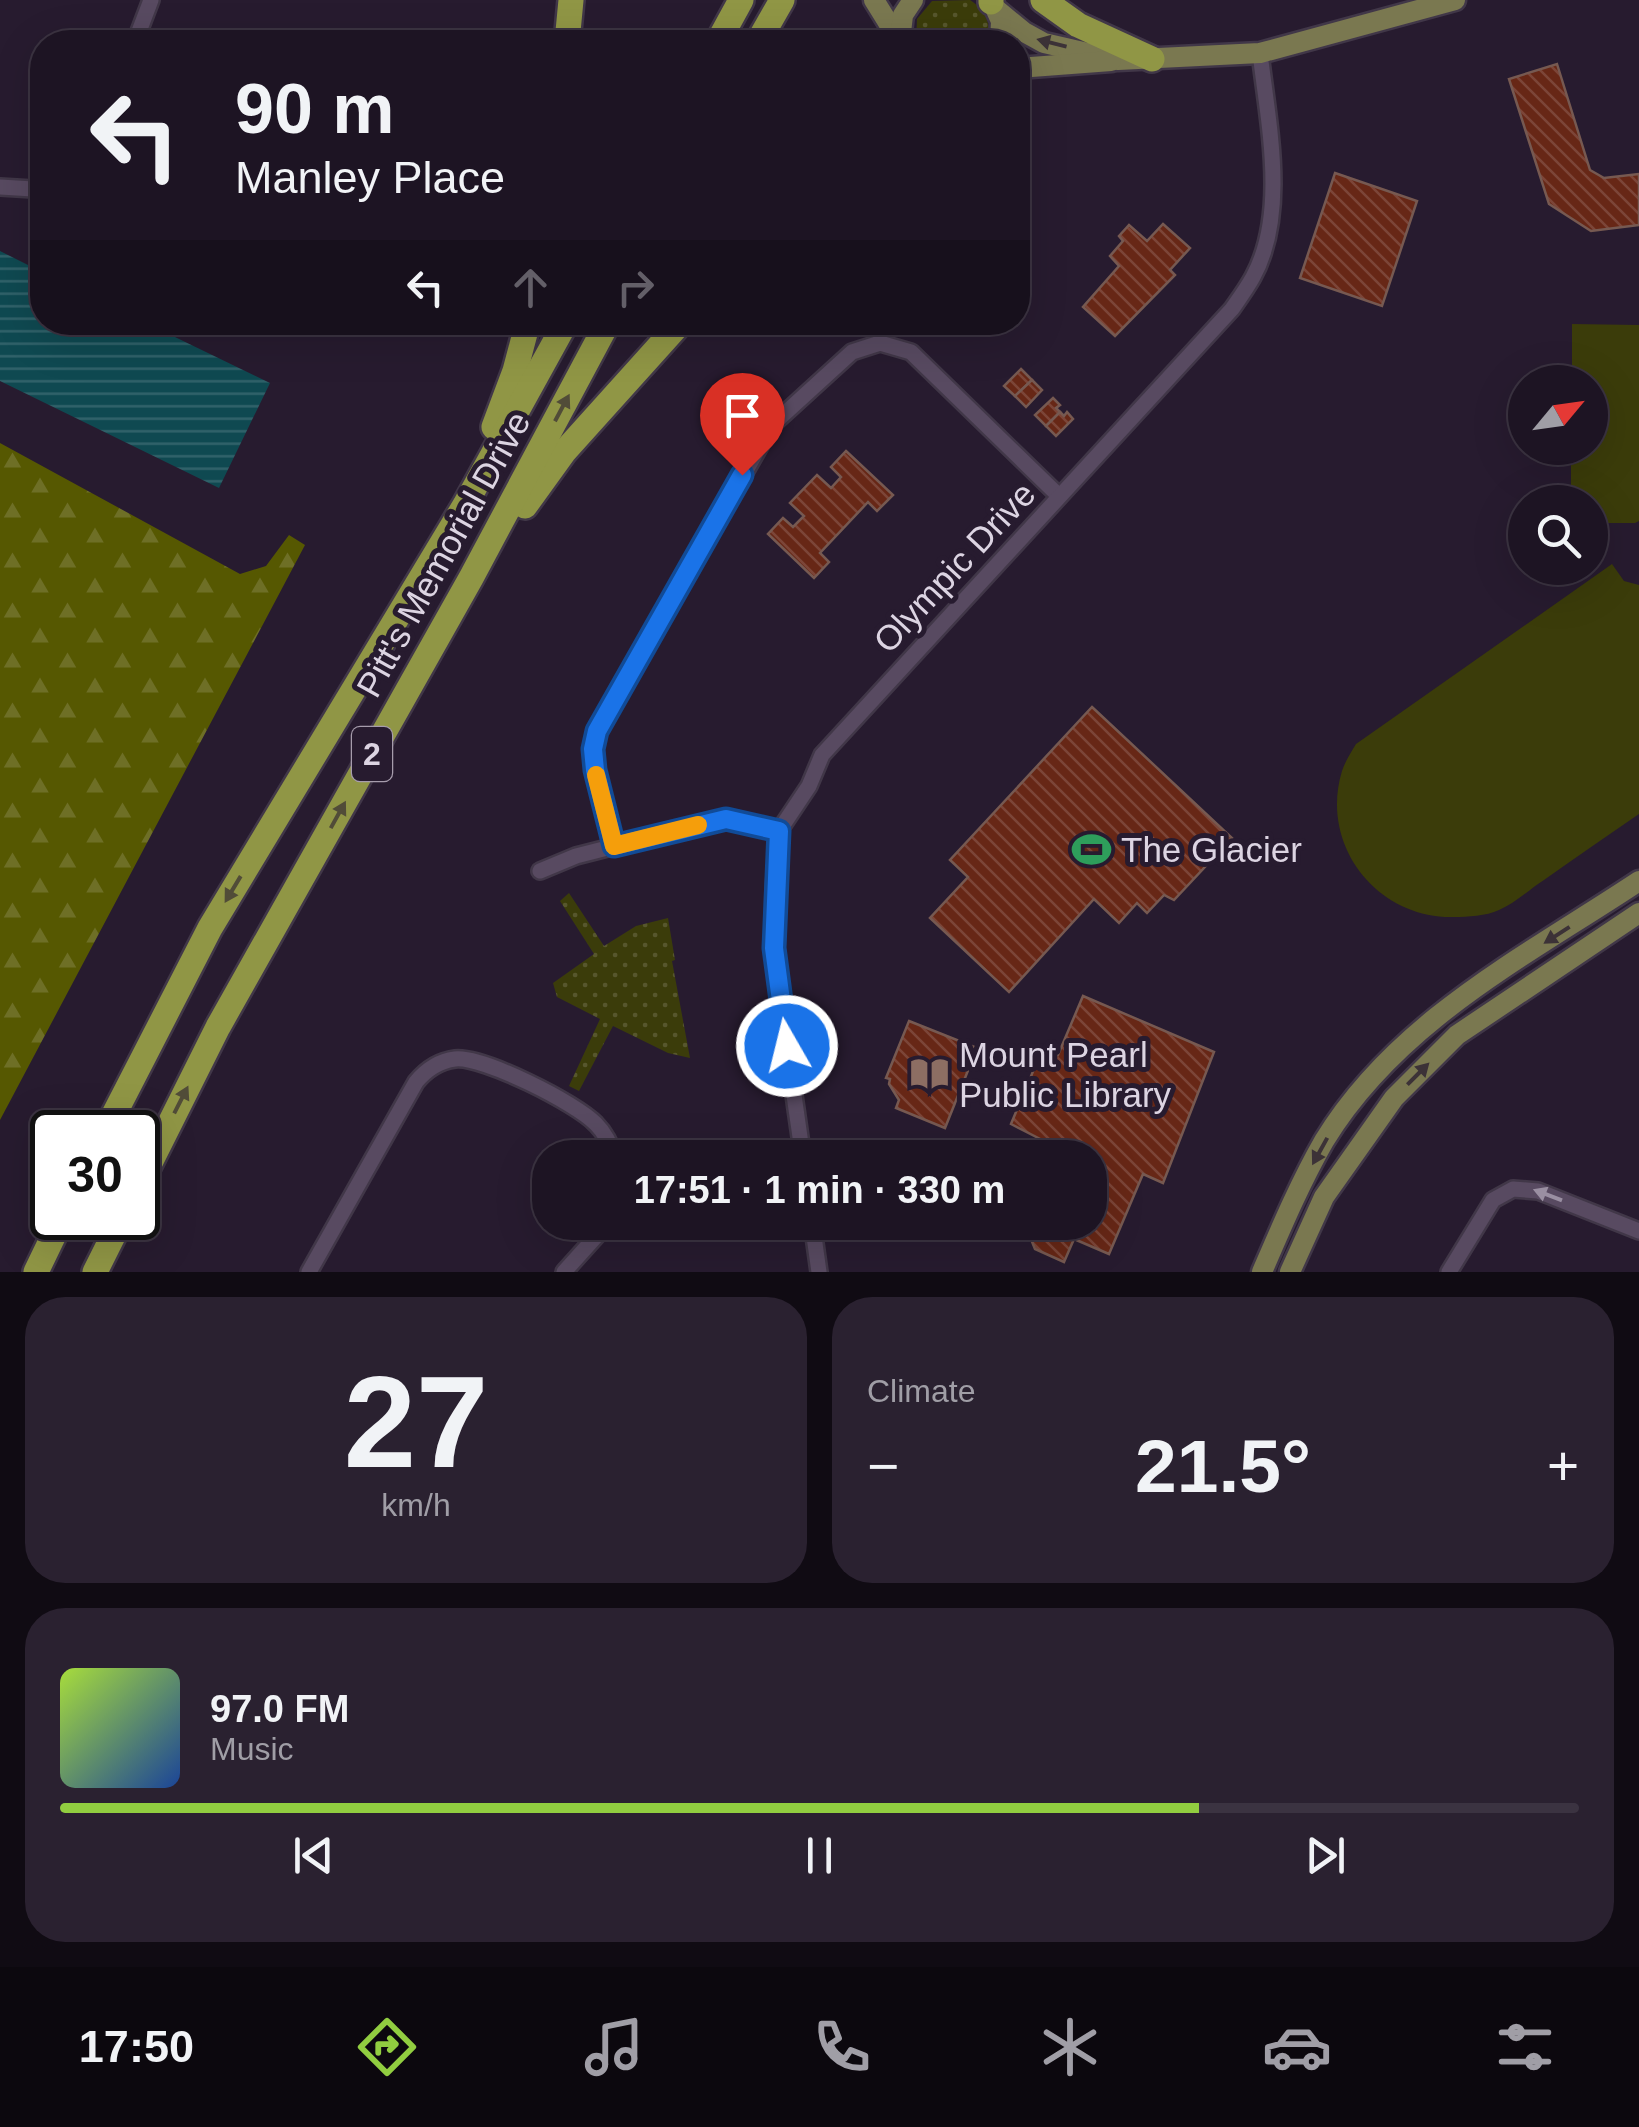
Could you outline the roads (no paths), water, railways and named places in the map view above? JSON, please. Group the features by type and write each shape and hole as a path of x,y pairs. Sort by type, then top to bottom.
{"highway":[{"path":"568,30 570,0"},
{"path":"725,30 741,0"},
{"path":"765,30 782,0"},
{"path":"1043,0 1078,25 1152,59"},
{"path":"465,505 524,335"},
{"name":"Pitt's Memorial Drive","path":"116,1110 210,928 465,505 559,335"},
{"name":"Pitt's Memorial Drive","path":"160,1143 218,1027 472,578 601,335"},
{"path":"472,578 564,452 670,335"},
{"path":"36,1272 51,1240"},
{"path":"95,1272 111,1240"}],"main road":[{"path":"874,0 893,30"},
{"path":"900,30 913,0"},
{"path":"1030,67 1260,53 1455,0"},
{"path":"992,3 1001,21 1001,30"},
{"path":"992,3 1022,30"},
{"path":"1030,35 1044,43 1118,60"},
{"path":"1262,1272 1326,1138 1404,1044 1452,1002 1639,882"},
{"path":"1290,1272 1324,1197 1394,1098 1458,1035 1639,913"}],"street":[{"path":"140,30 151,0"},
{"name":"Olympic Drive","path":"779,831 809,786 822,755 1232,309 1254,275 1268,236 1273,157 1260,53"},
{"path":"0,187 30,189"},
{"path":"614,846 595,770 593,749 597,731 766,433 844,358 861,348 880,344 911,352 1059,496"},
{"path":"540,872 576,856 726,819 779,831 774,948 800,1140"},
{"path":"309,1272 416,1082 438,1064 456,1059 477,1060 572,1106 597,1125 605,1140"},
{"path":"1449,1272 1493,1200 1512,1188 1538,1191 1639,1231"},
{"path":"564,1272 593,1240"},
{"path":"814,1240 818,1272"}],"place":[{"name":"The Glacier","path":"1091,849"},
{"name":"Mount Pearl Public Library","path":"929,1074"}]}
